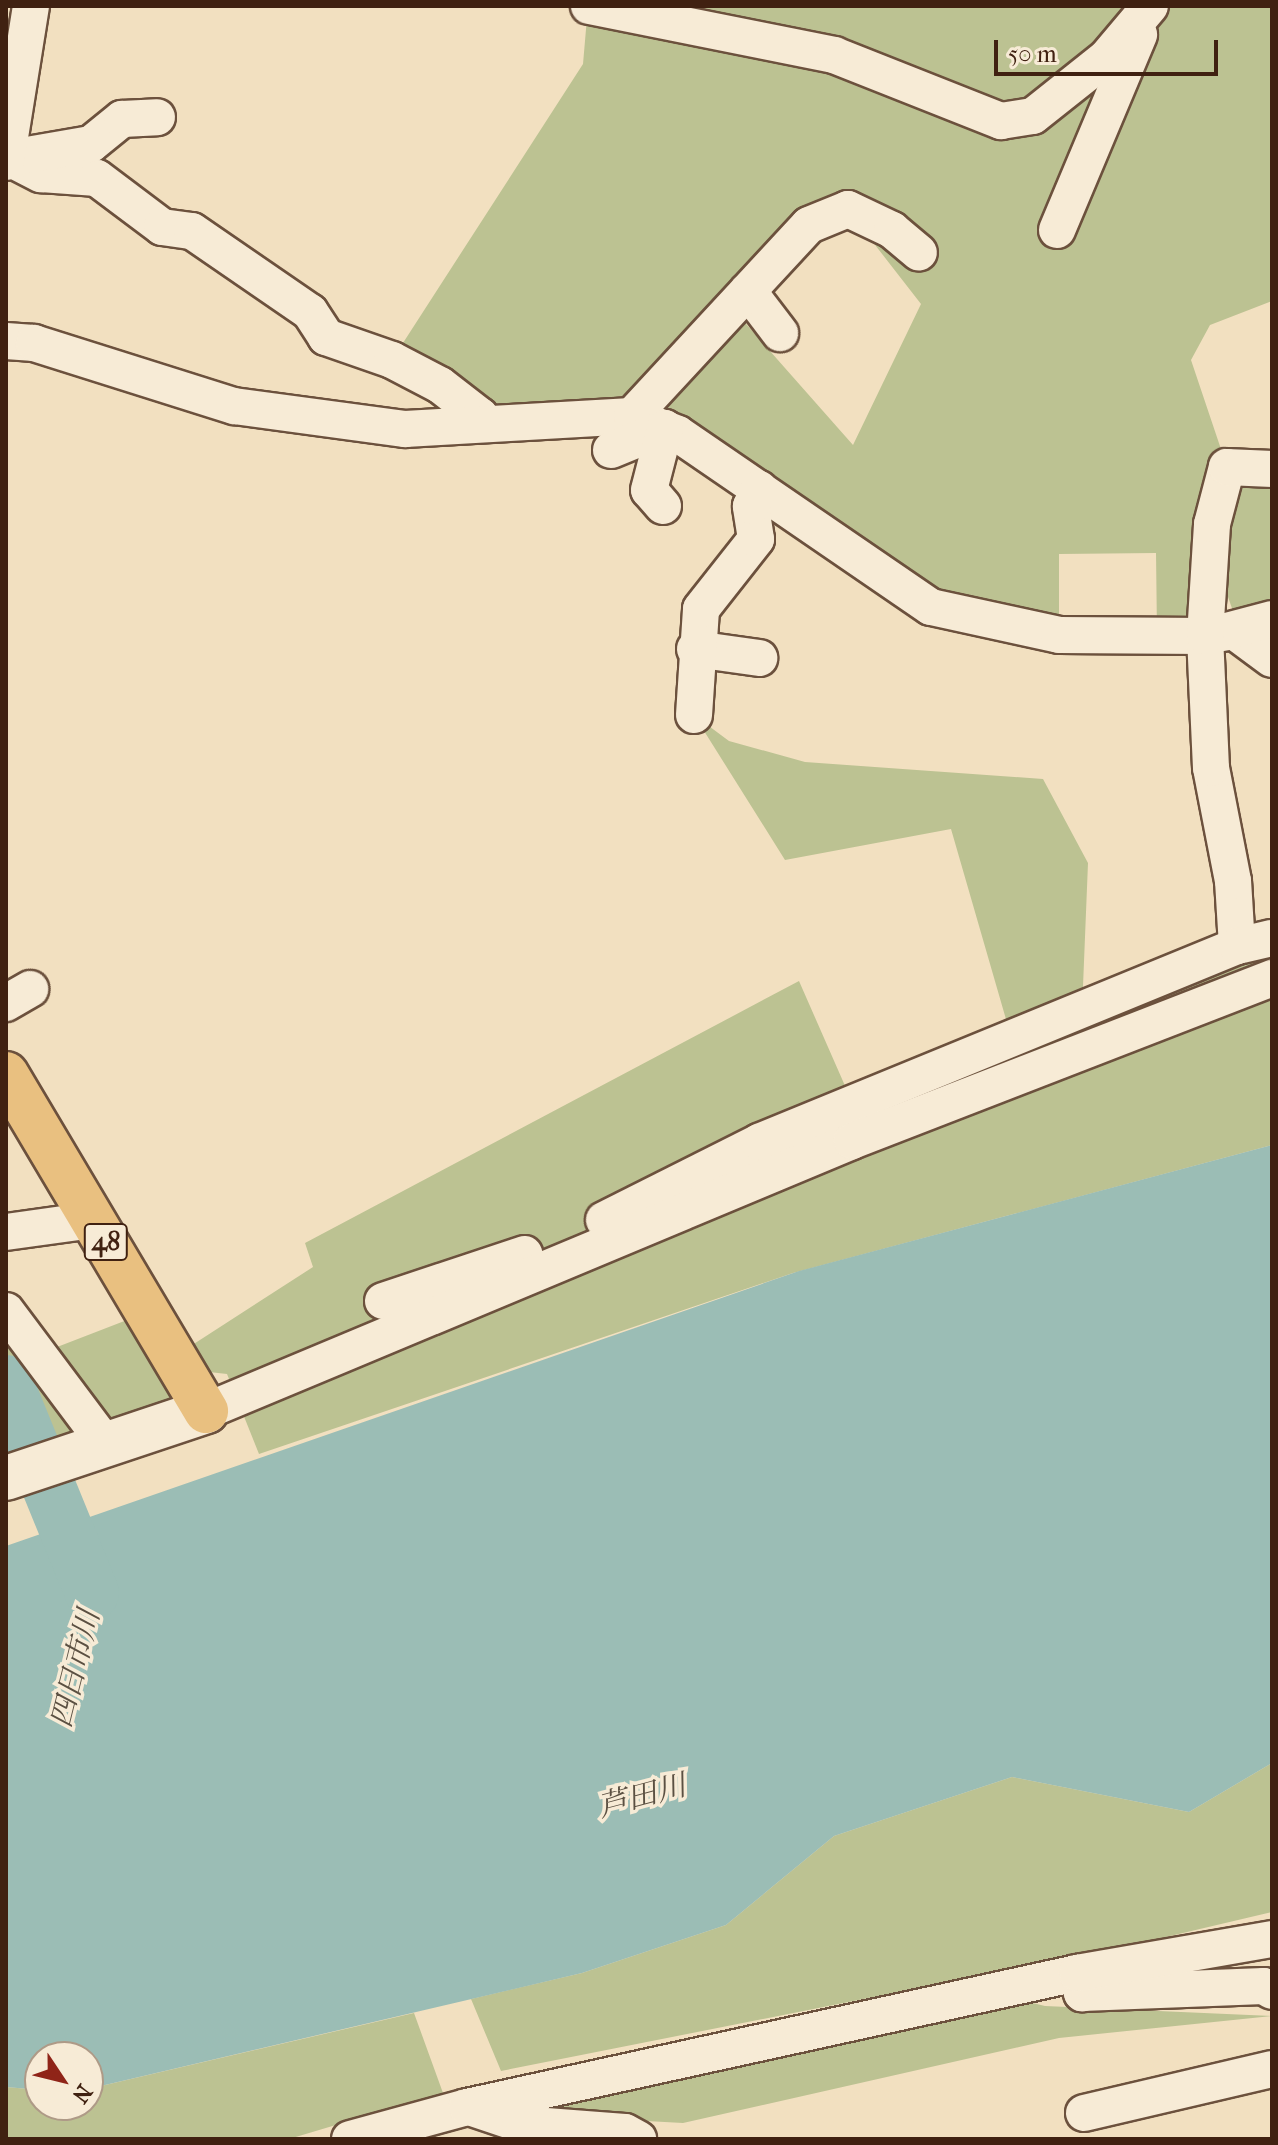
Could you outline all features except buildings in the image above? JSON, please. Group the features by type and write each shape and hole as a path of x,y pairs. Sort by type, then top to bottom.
{"main road":[{"name":"48","path":"6,1074 206,1411"}],"street":[{"path":"9,143 31,6"},
{"path":"589,6 834,55 1001,121 1033,116 1106,58 1149,8"},
{"path":"1057,230 1149,8"},
{"path":"9,143 91,144 122,119 157,117"},
{"path":"9,143 58,166 100,161"},
{"path":"9,143 41,174 97,178 162,227 192,231 310,312 326,337 392,360 440,385 480,416 482,424"},
{"path":"611,450 648,422 748,291 809,225 848,209 892,230 919,253"},
{"path":"748,291 780,333"},
{"path":"6,341 34,343 234,406 405,429 482,424 648,422 759,489 931,607 1059,635 1216,633 1272,619"},
{"path":"648,422 649,490 663,506"},
{"path":"1237,946 1238,912 1211,768 1216,633 1212,524 1227,467 1272,469"},
{"path":"694,715 695,649 701,609 756,539 751,506 759,489"},
{"path":"1216,633 1272,659"},
{"path":"695,649 759,658"},
{"path":"6,1478 98,1450 206,1411 619,1226 759,1142 1237,946 1272,938"},
{"path":"383,1301 619,1226 852,1141 1272,978"},
{"path":"6,1232 93,1220"},
{"path":"6,1311 98,1450"},
{"path":"350,2139 467,2107 1077,1973 1272,1939"},
{"path":"1077,1973 1082,1993 1264,1986 1272,1991"},
{"path":"1084,2113 1272,2069"},
{"path":"428,2139 454,2129 467,2107"},
{"path":"467,2107 520,2124 625,2132 638,2139"}],"green space":[{"path":"588,6 1272,6 1272,301 1210,325 1191,360 1227,467 1205,636 1157,634 1156,553 1059,554 1059,635 931,607 678,434 503,424 392,360 583,64","holes":["837,196 921,304 853,445 732,308"]},
{"path":"1237,476 1272,482 1272,611 1235,617 1220,574"},
{"path":"694,715 729,741 805,762 1043,779 1088,863 1082,1011 1256,945 1264,981 1272,979 1272,1145 793,1273 259,1454 227,1374 200,1371 186,1349 313,1267 305,1243 799,981 853,1104 1012,1040 951,829 785,860"},
{"path":"6,1312 39,1354 127,1320 173,1400 6,1478"},
{"path":"1272,1763 1272,1912 1115,1949 501,2071 471,1999 582,1973 726,1925 834,1836 1012,1777 1189,1812"},
{"path":"1012,1998 1045,2006 1272,2016 1059,2038 683,2123 536,2115 531,2104"},
{"path":"414,2013 443,2093 289,2139 6,2139 6,2087 24,2089 24,2121 104,2121 104,2085"}],"water":[{"name":"芦田川","path":"1272,1145 1272,1763 1189,1812 1012,1777 834,1836 726,1925 582,1973 104,2085 104,2041 24,2041 24,2089 6,2087 6,1546 799,1271"}],"waterway":[{"name":"四日市川","path":"6,1382 92,1593"}]}
